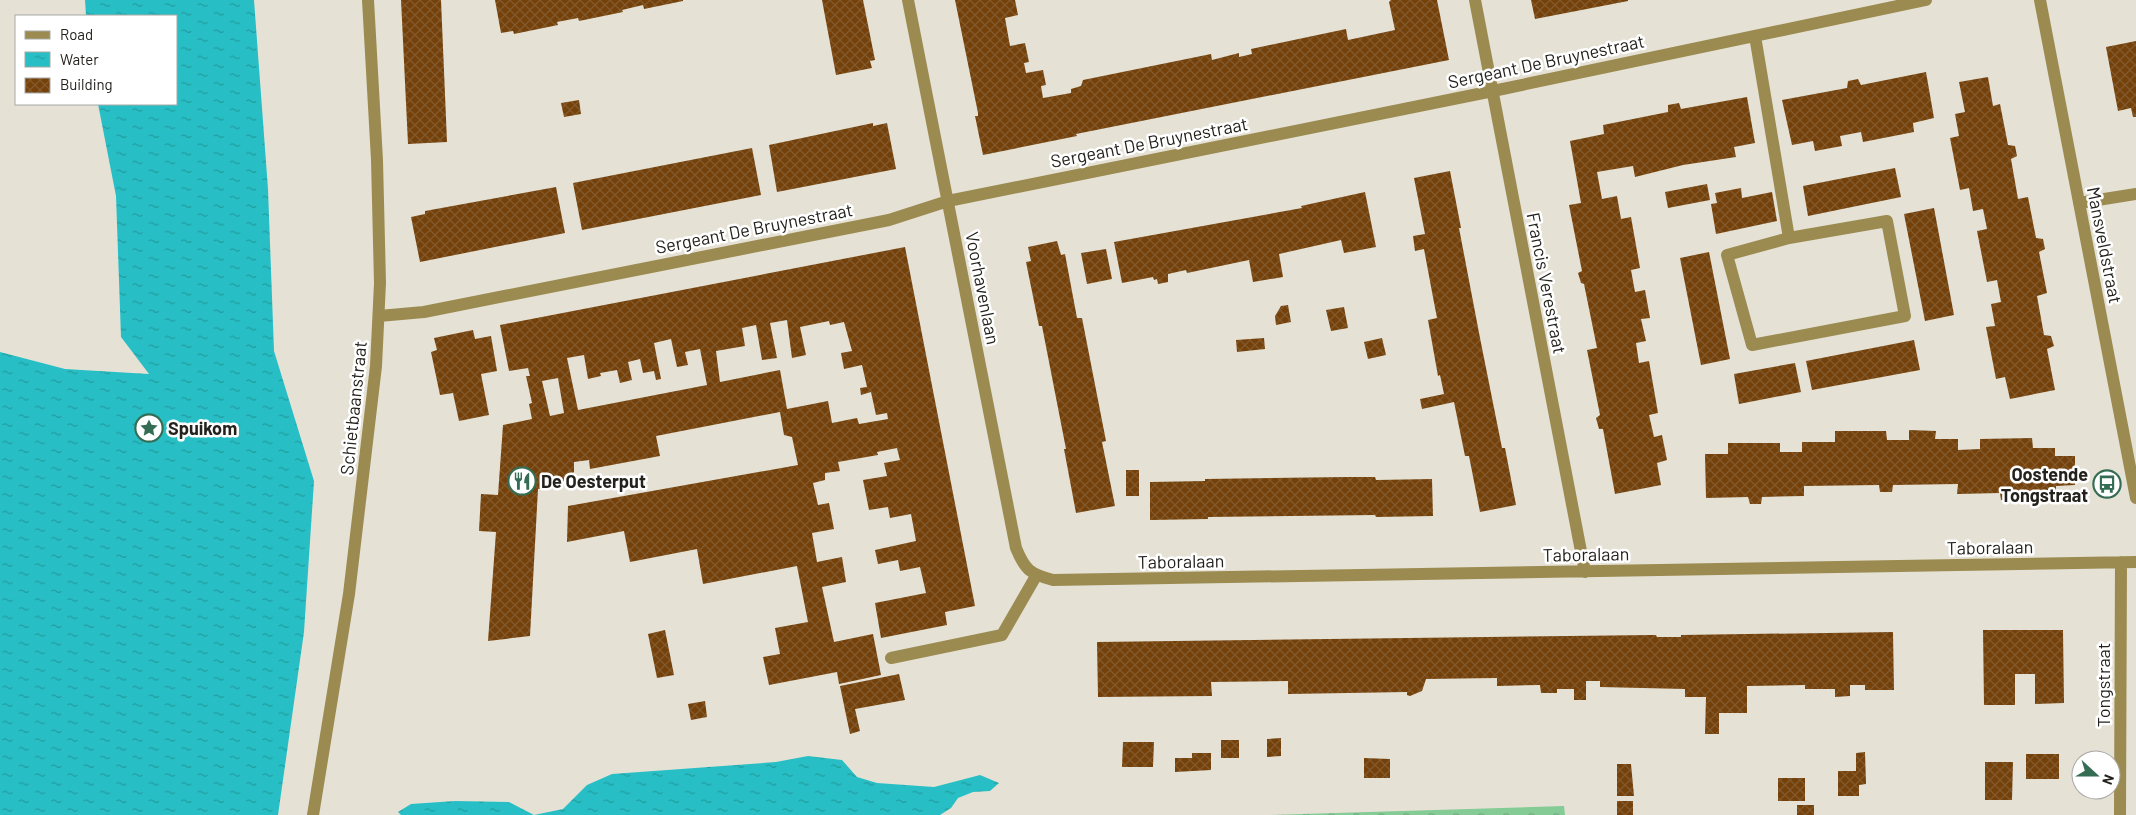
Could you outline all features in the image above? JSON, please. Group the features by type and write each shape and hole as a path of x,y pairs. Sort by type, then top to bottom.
{"street":[{"name":"Schietbaanstraat","path":"313,815 350,594 376,366 380,283 377,160 368,0"},
{"name":"Voorhavenlaan","path":"908,0 1016,548 1024,566 1036,576"},
{"name":"Francis Verestraat","path":"1475,0 1585,572"},
{"name":"Sergeant De Bruynestraat","path":"379,316 424,312 888,220 948,201 1493,91 1926,0"},
{"name":"Mansveldstraat","path":"2040,0 2136,498"},
{"path":"1755,36 1789,238"},
{"path":"2079,203 2136,194"},
{"path":"1887,222 1906,316 1752,345 1728,256 1789,238 1887,222"},
{"name":"Tongstraat","path":"2120,812 2121,562"},
{"name":"Taboralaan","path":"1036,576 1052,580 2136,562"},
{"path":"891,658 1002,635 1036,576"}],"green space":[{"path":"1564,806 1565,815 1268,815"}],"water":[{"name":"Spuikom","path":"85,0 254,0 268,189 274,351 314,481 304,632 278,815 0,815 0,352 65,369 149,374 121,337 116,196 98,105 178,105 178,15 86,15"},
{"path":"808,756 842,760 857,777 877,783 934,787 980,775 999,783 990,791 973,792 958,798 951,808 940,815 534,815 563,809 587,785 612,774 776,762"},
{"path":"455,801 509,802 534,815 401,815 398,812 411,804"}],"building":[{"path":"401,0 441,0 447,142 408,144"},
{"path":"495,0 683,1 644,9 643,5 622,10 623,12 579,21 578,18 557,22 558,25 514,34 513,31 501,33"},
{"path":"822,0 863,0 875,60 870,61 872,68 836,75"},
{"path":"955,0 1015,0 1018,15 1005,18 1010,46 1025,43 1029,62 1024,63 1026,73 1043,70 1046,85 1041,86 1043,98 1071,93 1071,89 1081,86 1083,80 1211,54 1212,60 1239,53 1239,57 1252,54 1251,49 1346,29 1348,40 1395,30 1389,2 1391,0 1437,0 1449,60 1076,134 1077,136 983,155 975,116 978,116 978,113"},
{"path":"1531,0 1628,0 1628,1 1535,19"},
{"path":"2136,41 2136,117 2133,117 2131,108 2118,111 2106,47"},
{"path":"1926,72 1934,118 1913,123 1914,132 1863,142 1861,132 1840,136 1842,146 1815,151 1813,141 1792,145 1782,100 1847,88 1848,81 1858,79 1861,85"},
{"path":"1988,77 1993,106 2000,104 2008,145 2015,146 2017,156 2011,159 2018,199 2028,197 2036,238 2043,239 2045,249 2039,252 2047,293 2037,296 2044,335 2051,336 2054,346 2047,349 2055,390 2010,399 2005,377 1996,379 1986,327 1995,326 1991,304 2001,302 1997,280 1987,282 1977,231 1987,229 1983,209 1973,211 1969,188 1960,190 1950,138 1959,136 1955,114 1965,112 1959,82"},
{"path":"1747,97 1755,143 1734,147 1736,157 1683,165 1635,177 1633,166 1597,172 1602,199 1617,196 1621,219 1631,217 1640,268 1631,270 1635,292 1645,290 1650,318 1641,319 1646,341 1636,343 1639,363 1649,361 1658,413 1649,415 1654,437 1662,435 1667,460 1657,463 1661,485 1615,494 1603,429 1599,429 1596,418 1600,415 1587,350 1597,348 1584,284 1581,283 1578,273 1582,271 1569,205 1581,203 1570,141 1604,134 1603,125 1668,112 1668,105 1679,103 1681,109"},
{"path":"579,100 581,114 564,117 561,103"},
{"path":"873,123 873,126 887,123 896,169 777,192 769,145"},
{"path":"752,148 761,195 582,230 573,183"},
{"path":"1895,168 1901,197 1808,216 1803,186"},
{"path":"1450,171 1480,338 1502,448 1505,448 1516,505 1480,512 1469,456 1465,456 1454,402 1422,409 1420,399 1444,394 1440,375 1438,376 1428,320 1437,318 1424,249 1415,251 1413,236 1425,234 1414,178"},
{"path":"1707,184 1710,200 1668,208 1665,192"},
{"path":"556,187 565,233 420,262 411,217 425,214 425,211"},
{"path":"1741,188 1742,198 1772,192 1777,221 1716,234 1711,204 1717,203 1715,193"},
{"path":"1365,192 1376,247 1344,253 1341,240 1279,254 1283,277 1253,282 1249,260 1187,273 1186,270 1168,274 1168,282 1158,284 1157,279 1154,280 1153,277 1122,283 1114,242 1302,208 1301,206"},
{"path":"1934,208 1954,315 1925,321 1904,214"},
{"path":"1057,241 1061,255 1065,254 1077,318 1082,318 1106,441 1102,442 1115,506 1076,513 1064,449 1066,449 1042,326 1039,326 1026,262 1031,261 1028,247"},
{"path":"905,247 975,606 945,612 947,625 881,638 875,603 926,593 920,567 900,571 898,560 878,564 875,550 916,541 911,514 890,518 888,507 869,510 863,480 887,476 884,463 900,460 897,448 877,452 878,455 838,462 840,471 825,473 825,480 813,483 818,505 829,503 834,529 812,533 817,562 842,557 846,582 822,587 834,642 873,634 881,675 839,684 837,672 769,685 763,657 780,654 775,628 808,622 797,566 703,584 697,549 630,562 624,531 567,542 568,506 798,465 792,437 784,435 780,412 656,436 660,456 590,469 589,460 574,462 574,472 557,488 538,489 530,636 488,641 496,532 479,531 481,494 498,495 503,425 532,419 529,404 532,403 526,376 530,376 528,368 509,371 500,325","holes":["787,320 792,358 806,355 800,327 829,321 830,325 844,322 852,351 841,353 844,369 862,365 867,387 860,388 861,395 871,392 876,415 887,413 888,419 859,424 857,418 832,423 828,401 787,409 780,370 720,382 716,351 745,346 742,328 756,325 762,360 777,358 770,323","671,339 677,367 688,365 685,352 700,349 707,385 578,410 567,358 584,355 588,379 601,376 600,373 617,370 620,383 632,380 628,362 640,359 643,373 654,371 656,380 661,379 654,343","558,378 564,413 550,416 542,381"]},
{"path":"1106,249 1112,279 1087,284 1081,253"},
{"path":"1709,252 1730,359 1701,365 1680,258"},
{"path":"1288,305 1291,322 1276,325 1275,316 1281,306"},
{"path":"1344,307 1348,328 1331,331 1326,310"},
{"path":"473,330 475,339 491,336 497,371 481,374 489,415 459,421 453,393 440,395 431,352 437,350 434,338"},
{"path":"1264,338 1265,349 1237,352 1236,340"},
{"path":"1382,338 1386,355 1368,359 1364,342"},
{"path":"1914,340 1920,370 1812,390 1806,361"},
{"path":"1795,363 1801,392 1739,404 1734,374"},
{"path":"1909,430 1936,431 1935,439 1958,439 1958,450 1980,449 1980,439 2032,438 2033,448 2055,448 2055,456 2075,456 2075,485 2056,486 2056,493 2014,493 2012,500 2001,500 2000,493 1957,494 1958,484 1893,485 1892,492 1880,492 1879,485 1804,486 1804,496 1762,497 1761,504 1750,504 1748,497 1706,498 1705,454 1728,454 1728,443 1780,443 1780,452 1802,452 1802,442 1835,442 1835,431 1886,431 1887,440 1909,440"},
{"path":"1126,470 1139,470 1139,496 1126,496"},
{"path":"1375,477 1376,480 1432,479 1433,516 1208,517 1208,519 1150,520 1150,482 1205,481 1205,479"},
{"path":"665,630 674,675 657,678 648,634"},
{"path":"1983,630 2063,630 2064,703 2035,704 2035,674 2015,674 2015,705 1984,705"},
{"path":"1893,632 1894,690 1865,690 1865,685 1850,685 1850,696 1835,697 1835,689 1805,689 1805,685 1747,686 1747,713 1719,713 1719,734 1705,734 1706,697 1685,697 1685,689 1600,687 1600,681 1586,681 1586,700 1574,700 1574,689 1557,689 1557,693 1541,693 1540,685 1497,686 1497,678 1426,679 1422,691 1410,696 1407,695 1407,692 1288,694 1288,681 1211,682 1212,696 1098,697 1097,642 1653,635 1657,637 1681,637 1681,635"},
{"path":"899,674 905,700 855,709 860,731 850,734 840,686"},
{"path":"705,701 707,717 691,720 688,704"},
{"path":"1281,738 1281,756 1267,757 1267,739"},
{"path":"1221,740 1239,740 1239,758 1221,758"},
{"path":"1123,742 1154,742 1153,767 1122,767"},
{"path":"1865,752 1866,784 1859,785 1859,796 1838,796 1838,771 1856,771 1856,753"},
{"path":"1192,753 1211,753 1211,770 1175,772 1175,758 1192,758"},
{"path":"2026,754 2059,754 2059,779 2026,779"},
{"path":"1364,758 1390,759 1390,778 1364,778"},
{"path":"1985,762 2013,762 2012,800 1985,800"},
{"path":"1617,764 1631,764 1634,796 1617,796"},
{"path":"1778,778 1805,778 1805,801 1778,801"},
{"path":"1617,801 1633,801 1633,815 1617,815"},
{"path":"1797,805 1814,805 1814,815 1797,815"}],"place":[{"name":"Spuikom","path":"149,428"},
{"name":"De Oesterput","path":"522,481"},
{"name":"Oostende Tongstraat","path":"2107,484"}]}
